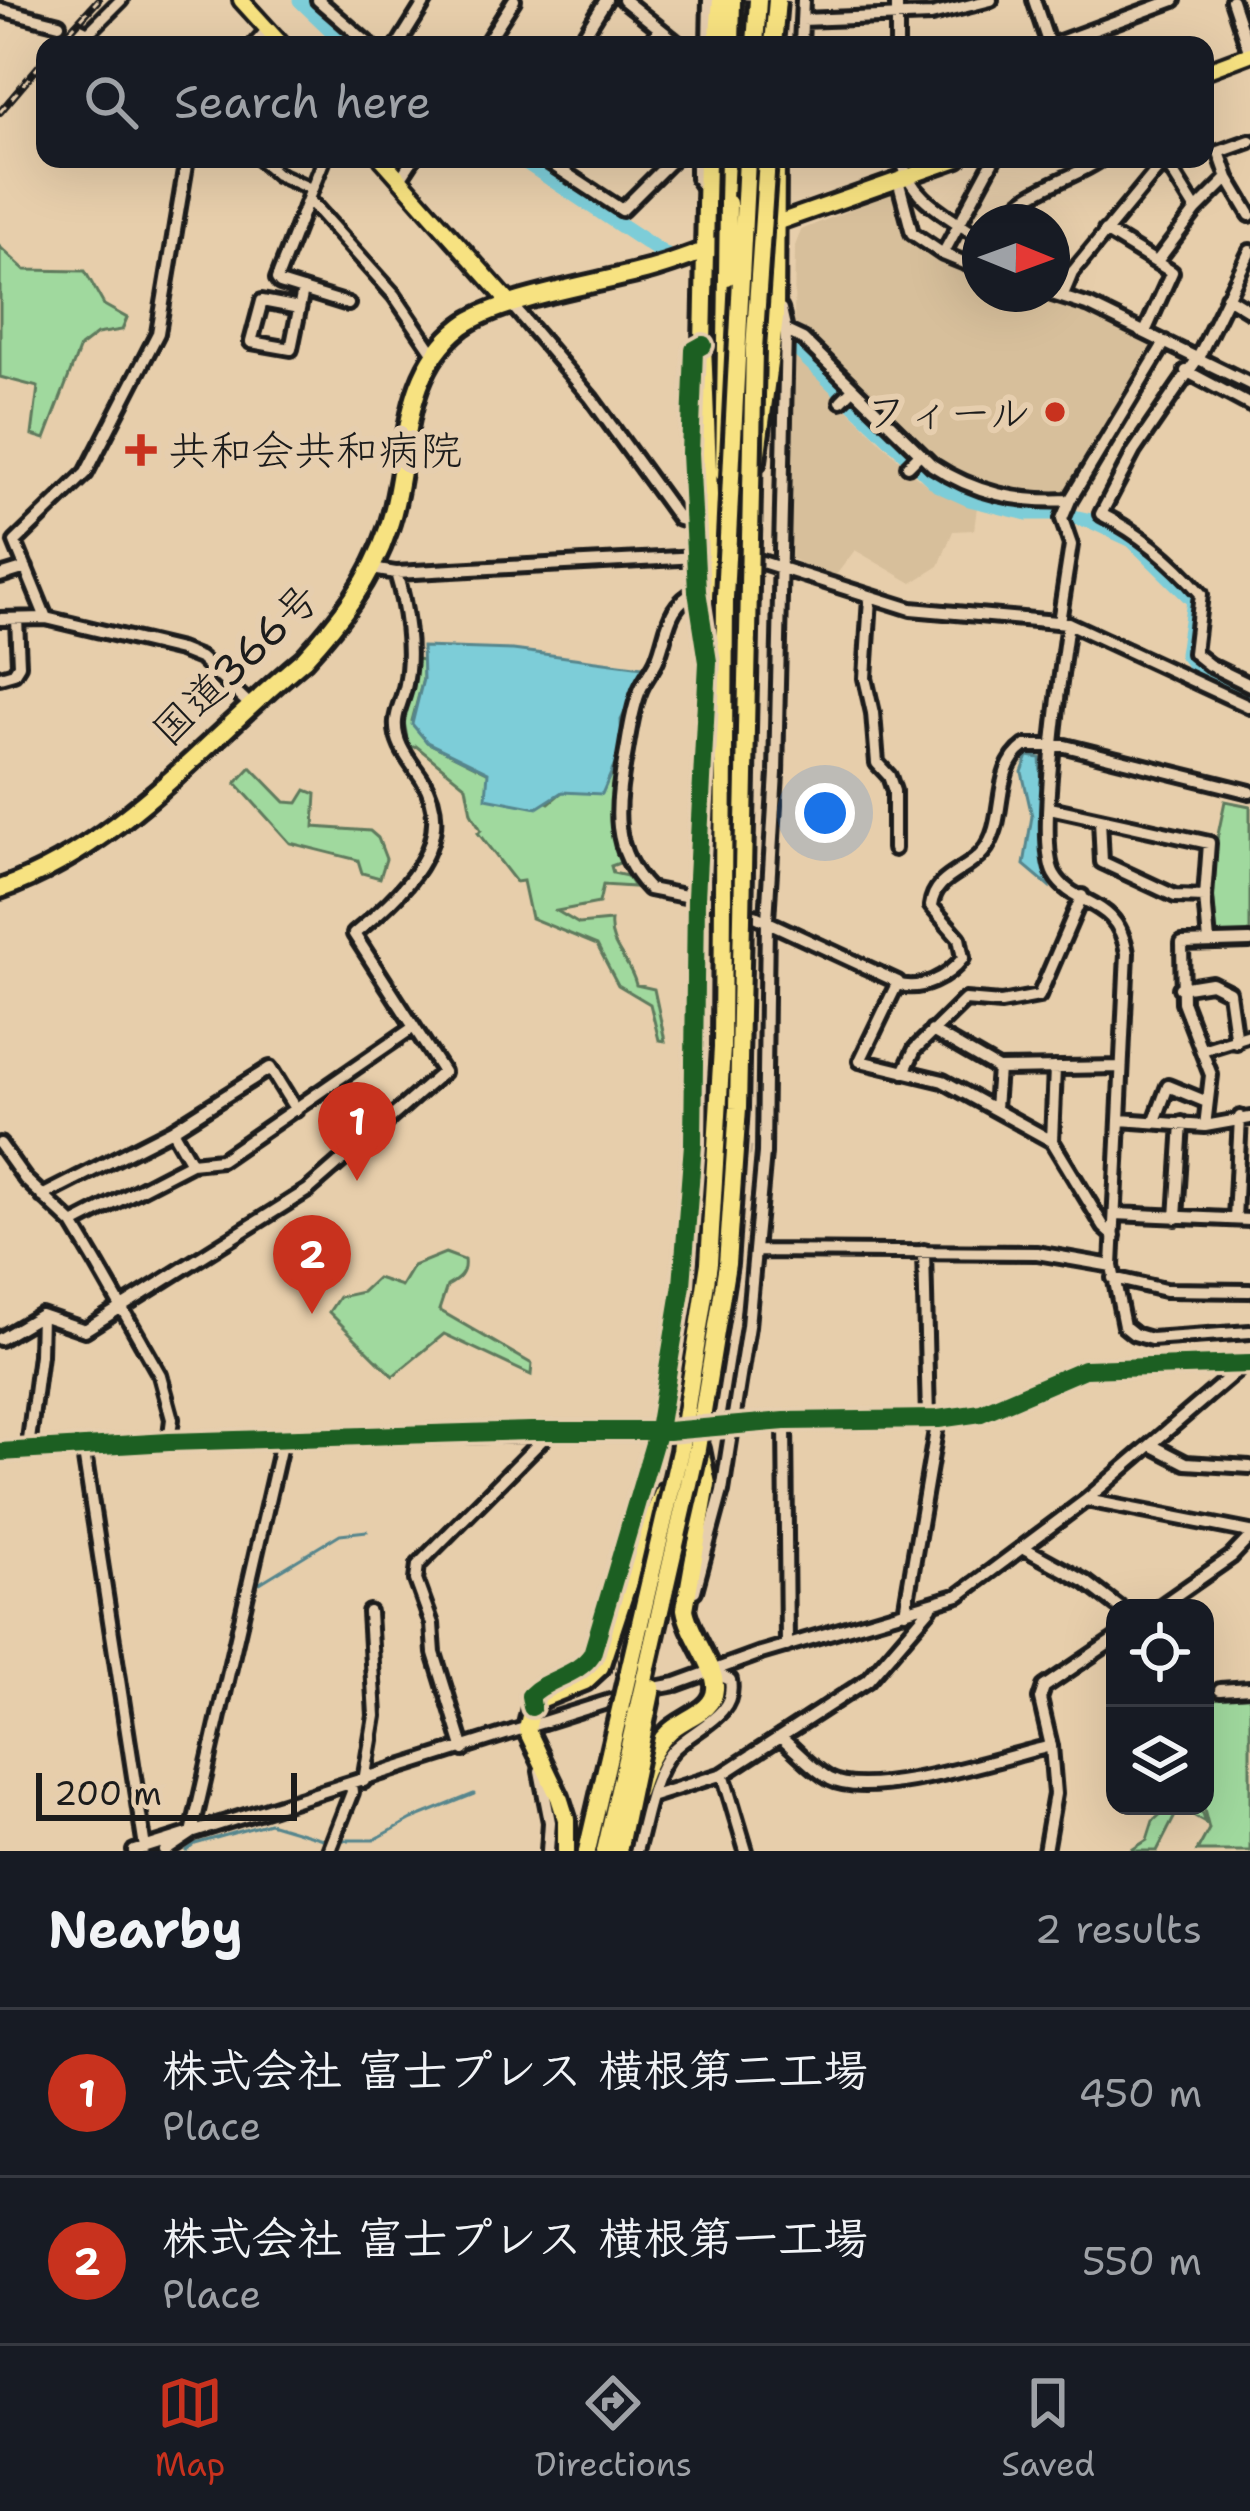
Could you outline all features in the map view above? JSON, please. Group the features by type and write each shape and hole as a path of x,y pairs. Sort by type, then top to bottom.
{"highway":[{"path":"714,36 721,0"},
{"path":"731,36 732,0"},
{"path":"753,36 755,0"},
{"path":"778,36 795,8"},
{"path":"706,168 703,345 714,619 722,635"},
{"path":"566,1851 566,1819 559,1797 527,1730 532,1707 540,1699 585,1682 600,1667 676,1456 697,1342 715,1182 729,168"},
{"path":"621,1851 648,1718 658,1635 700,1449 729,1274 736,1190 754,422 748,168"},
{"path":"585,1851 680,1451 710,1263 722,1048 725,597 748,168"},
{"path":"605,1851 698,1449 728,1264 738,1108 754,349 774,168"},
{"path":"752,486 763,428 776,284 775,168"},
{"name":"国道366号","path":"0,889 47,870 105,834 334,627 372,569 389,527 402,478 413,399 434,354 464,324 512,304 659,267 776,223"},
{"path":"621,1851 643,1772 670,1730 710,1704 716,1684 688,1629 685,1610 707,1484 700,1449"},
{"path":"585,1851 663,1493"}],"main road":[{"path":"241,0 275,36"},
{"path":"1214,68 1250,54"},
{"path":"390,168 512,304"},
{"path":"776,223 931,168"}],"street":[{"path":"80,29 88,33 121,0"},
{"path":"319,0 359,36"},
{"path":"331,13 339,0"},
{"path":"404,36 426,0"},
{"path":"491,36 514,0"},
{"path":"584,36 606,0"},
{"path":"624,0 668,36"},
{"path":"709,0 711,36"},
{"path":"897,0 897,36"},
{"path":"795,8 896,16 949,12 991,0"},
{"path":"1034,0 1048,36"},
{"path":"1092,36 1174,0"},
{"path":"1232,0 1250,54"},
{"path":"0,9 58,24"},
{"path":"261,36 268,28"},
{"path":"655,36 659,29"},
{"path":"1250,141 1219,152 1250,215"},
{"path":"46,618 15,542 86,473 158,333 186,168"},
{"path":"270,168 309,194 394,295 434,354"},
{"path":"320,168 278,279 348,304"},
{"path":"400,179 407,168"},
{"path":"558,168 622,210 665,168"},
{"path":"567,174 571,168"},
{"path":"697,168 704,188"},
{"path":"902,168 912,232 962,262"},
{"path":"943,254 989,168"},
{"path":"1019,204 1083,168"},
{"path":"1070,276 1158,168"},
{"path":"1170,168 1196,210"},
{"path":"902,178 962,226"},
{"path":"1158,260 1228,178"},
{"path":"1105,231 1172,272 1145,332"},
{"path":"1250,251 1198,358 1134,452 1101,514 1131,529 1201,594 1194,653 1250,685"},
{"path":"685,1610 697,1588 722,1491 726,1427 757,1251 761,918 776,773 786,331 776,284"},
{"path":"299,308 262,301 251,342 291,350 303,290"},
{"path":"1227,297 1250,311"},
{"path":"1070,300 1250,384"},
{"path":"512,304 591,398 680,519 693,523"},
{"path":"786,331 803,339 947,475 1016,501 1069,501"},
{"path":"1165,342 1062,519 1071,545 1053,744 1052,870 1057,880 1111,916 1125,938 1113,1272 1124,1326 1150,1339 1250,1332"},
{"path":"532,1707 530,1696 538,1688 587,1663 592,1654 663,1430 682,1286 699,1144 696,898 708,662 695,557 690,453 694,350 703,345"},
{"path":"1186,371 1250,405"},
{"path":"372,569 395,573 711,557"},
{"path":"762,562 911,609 1064,623 1250,707"},
{"path":"0,576 26,568"},
{"path":"0,1339 41,1315 85,1330 122,1308 308,1190 443,1072 354,934 409,887 433,834 433,805 398,741 396,721 406,686 404,606 395,573"},
{"path":"698,591 675,606 664,627 660,656 640,688 616,798 621,845 635,876 649,889 710,902"},
{"path":"870,598 865,678 878,763 890,776 894,790 893,849"},
{"path":"0,619 46,618 200,658 250,705"},
{"path":"0,677 14,673 19,665 16,619"},
{"path":"761,918 897,984 913,987 940,978 962,958 959,938 931,906 934,892 978,859 992,841 1001,787 1016,753 1034,743 1053,744 1250,792"},
{"path":"1050,808 1209,843 1205,897 1209,942"},
{"path":"1100,819 1102,862 1175,896 1205,897"},
{"path":"904,1072 915,1048 965,1000 1001,1003 1039,996 1082,896"},
{"path":"1205,1126 1211,1075 1180,988 1182,943 1250,941"},
{"path":"1180,988 1211,983 1228,992 1236,1042"},
{"path":"897,984 860,1061 944,1081 1052,1141 1114,1236"},
{"path":"73,1224 191,1163 220,1160 415,1027"},
{"path":"932,1031 998,1069 1120,1066"},
{"path":"1202,1050 1250,1035"},
{"path":"42,1196 172,1130 270,1068 296,1111"},
{"path":"1052,1141 1055,1068"},
{"path":"995,1108 998,1069"},
{"path":"1155,1121 1168,1086 1207,1102"},
{"path":"1120,1120 1205,1126 1245,1118 1244,1170 1235,1220"},
{"path":"1176,1218 1182,1123"},
{"path":"172,1130 191,1163"},
{"path":"0,1144 42,1196 73,1224 122,1308 170,1400 170,1442"},
{"path":"1115,1214 1250,1220"},
{"path":"757,1251 1037,1253 1165,1290 1250,1291"},
{"path":"905,1612 933,1419 924,1251"},
{"path":"28,1448 41,1315"},
{"path":"0,1452 170,1442 663,1430 784,1420 933,1419 981,1413 1084,1369 1248,1364"},
{"path":"83,1446 140,1849 959,1595 1086,1500 1248,1364"},
{"path":"784,1420 787,1646"},
{"path":"464,1750 434,1653 432,1624 416,1580 418,1565 551,1431"},
{"path":"165,1851 192,1833 282,1441"},
{"path":"1151,1444 1186,1463 1250,1467"},
{"path":"1086,1500 1250,1534 1231,1557 1171,1599"},
{"path":"1024,1548 1108,1599"},
{"path":"653,1796 723,1774 881,1669 933,1604"},
{"path":"364,1780 375,1716 369,1612"},
{"path":"1045,1851 1055,1794 1040,1699 1044,1687 1106,1645"},
{"path":"636,1851 670,1753 717,1717 728,1702 730,1680 710,1671"},
{"path":"1220,1690 1250,1688"},
{"path":"527,1730 543,1780 550,1822 548,1851"},
{"path":"780,1737 829,1778 845,1784 886,1786 1051,1746"},
{"path":"723,1774 746,1851"},
{"path":"330,1844 351,1785"}],"shaded area":[{"path":"898,190 918,239 962,263 962,312 1070,312 1070,306 1155,345 1067,494 1028,497 972,482 938,464 794,323 795,246 801,230"},
{"path":"793,354 912,473 936,492 977,507 974,530 953,531 939,566 912,583 855,550 833,579 790,558"}],"green space":[{"path":"0,247 25,270 85,271 104,305 127,318 122,330 97,334 80,347 45,439 32,435 38,387 0,377"},
{"path":"417,659 423,660 423,679 412,721 427,742 549,803 562,792 608,779 622,748 621,720 633,695 613,804 622,862 611,866 613,873 627,876 634,887 603,885 599,903 557,911 579,924 611,921 613,939 636,985 654,989 665,1041 659,1040 650,1004 618,985 597,945 531,918 523,881 516,882 478,833 481,830 471,813 466,786 416,746 409,749 403,716"},
{"path":"251,767 285,802 298,803 306,790 316,794 314,827 370,831 386,859 380,878 362,873 358,860 290,843 236,783"},
{"path":"1225,801 1250,806 1250,937 1209,942 1205,897"},
{"path":"445,1253 464,1260 464,1265 460,1276 447,1286 439,1310 532,1364 531,1375 444,1334 393,1376 329,1312 339,1297 362,1292 377,1278 401,1286 413,1266"},
{"path":"1250,1691 1250,1851 1197,1851 1209,1829 1205,1815 1214,1815 1214,1700 1226,1692"},
{"path":"1160,1815 1175,1815 1157,1851 1130,1851 1147,1840"}],"water":[{"path":"422,647 513,650 643,667 642,679 621,720 622,748 602,794 562,792 537,808 486,798 488,772 427,742 412,724 423,679"},
{"path":"1028,756 1040,758 1049,886 1024,865 1032,816 1022,772"}],"waterway":[{"path":"300,0 338,36"},
{"path":"535,168 667,256"},
{"path":"795,347 938,485 969,499 1027,513 1091,521 1132,540 1194,601 1186,654 1193,663 1250,695"},
{"path":"255,1586 340,1534 367,1531"},
{"path":"336,1840 374,1840 474,1794"},
{"path":"186,1851 195,1844 269,1823 326,1840"}],"tunnel":[{"path":"754,1 788,9"},
{"path":"705,1145 752,1151"}],"railway":[{"path":"65,36 98,0"},
{"path":"0,112 36,70"}],"cycle path":[{"path":"532,1707 530,1696 579,1668 592,1654 658,1430 682,1285 693,1144 696,898 708,662 697,591 690,453 694,350 703,345"},
{"path":"0,1452 169,1442 668,1431 785,1421 938,1419 981,1413 1084,1369 1250,1364"}],"place":[{"name":"フィール","path":"1055,412"},
{"name":"共和会共和病院","path":"141,450"},
{"name":"株式会社 富士プレス 横根第二工場","path":"357,1181"},
{"name":"株式会社 富士プレス 横根第一工場","path":"312,1314"}]}
